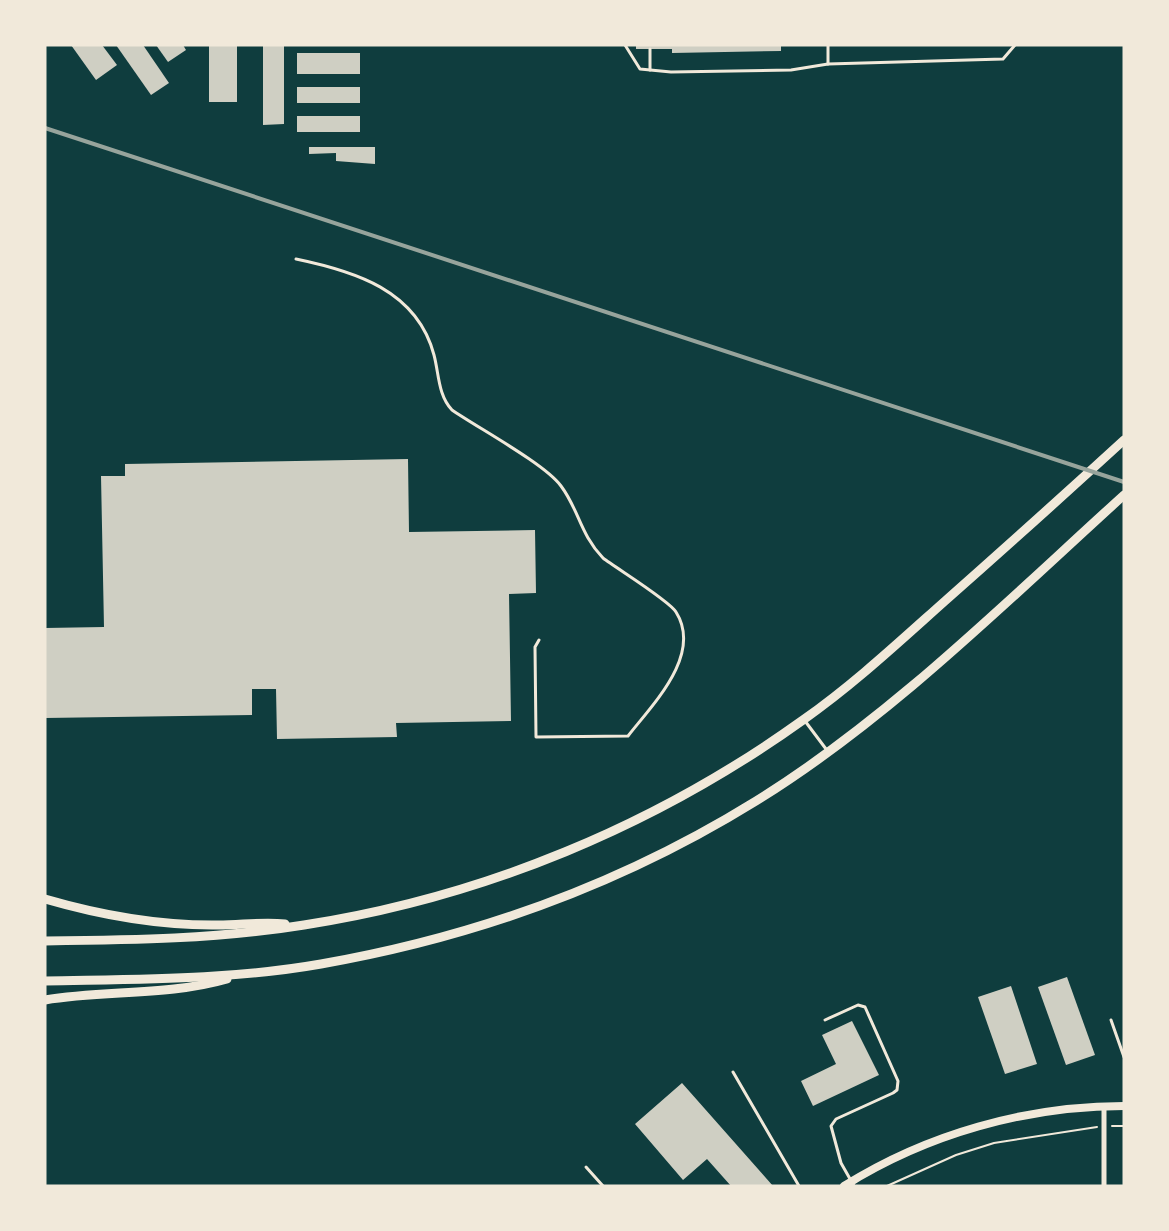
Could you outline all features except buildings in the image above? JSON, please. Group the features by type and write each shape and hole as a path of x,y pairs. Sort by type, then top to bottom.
{"main road":[{"path":"45,941 225,935 302,926 378,912 455,892 530,867 603,837 739,764 804,719 868,669 1124,440"},
{"path":"45,981 241,975 396,950 472,930 547,904 620,874 692,838 757,800 828,752 884,709 1124,495"},
{"path":"45,899 122,919 175,925 215,926 264,922 302,926"},
{"path":"45,1000 70,996 196,988 241,975"},
{"path":"849,1185 915,1148 955,1133 1000,1121 1104,1106 1124,1106"}],"street":[{"path":"1104,1106 1104,1186"}],"lane":[{"path":"626,45 640,69 650,70 791,70 828,64 1003,59 1015,45"},
{"path":"828,45 828,64"},
{"path":"650,49 650,70"},
{"path":"296,259 363,277 408,306 424,328 433,353 444,401 554,477 571,503 586,539 594,548 675,610 683,626 679,662 672,677 628,736 536,737 535,647 539,640"},
{"path":"804,719 828,752"},
{"path":"825,1020 858,1005 865,1007 898,1081 897,1090 893,1093 833,1122 831,1129 849,1185"},
{"path":"1111,1020 1124,1057"},
{"path":"733,1072 799,1186"},
{"path":"586,1167 603,1186"}],"path":[{"path":"887,1186 956,1155 994,1143 1104,1126 1124,1126"}],"railway":[{"path":"45,128 1124,482"}]}
